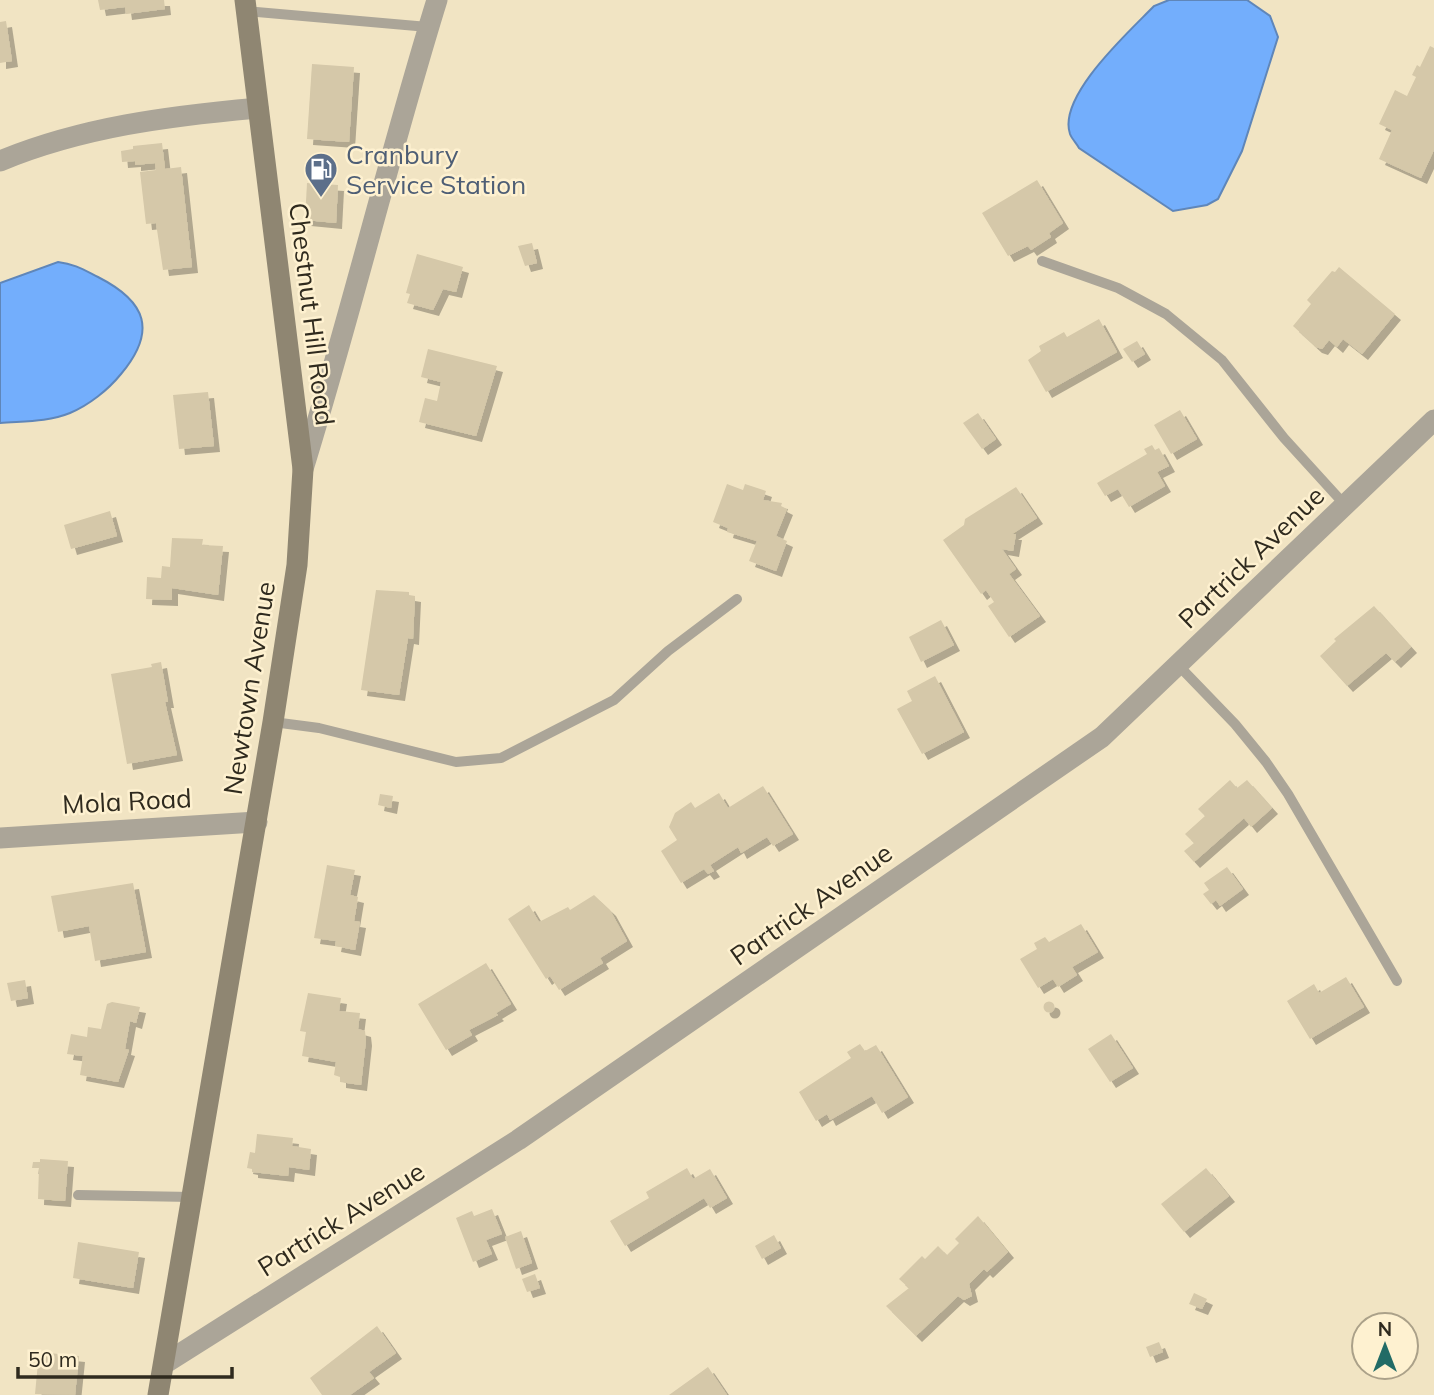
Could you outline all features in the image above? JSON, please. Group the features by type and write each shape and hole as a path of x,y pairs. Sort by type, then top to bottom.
{"main road":[{"name":"Chestnut Hill Road","path":"245,5 303,469"},
{"name":"Newtown Avenue","path":"158,1395 273,722 297,565 303,469"}],"street":[{"name":"Newtown Avenue","path":"303,469 331,377 397,129 437,0"},
{"path":"0,161 85,132 152,120 257,108"},
{"name":"Partrick Avenue","path":"164,1364 518,1140 1102,737 1434,420"},
{"name":"Mola Road","path":"0,838 257,822"}],"lane":[{"path":"245,5 428,27"},
{"path":"1042,261 1118,288 1166,314 1222,360 1284,438 1345,505"},
{"path":"273,722 319,729 456,762 501,758 614,701 668,651 737,598"},
{"path":"1179,666 1235,724 1266,762 1288,794 1397,981"},
{"path":"78,1195 192,1197"}],"water":[{"path":"1169,0 1247,0 1270,16 1278,37 1242,151 1218,199 1207,205 1173,211 1079,148 1070,134 1069,119 1074,101 1085,83 1113,47 1154,6"},
{"path":"58,262 88,272 127,297 136,307 141,319 139,344 132,359 116,380 84,406 53,418 0,423 0,283"}],"building":[{"path":"98,0 164,0 165,9 126,14 125,7 100,10"},
{"path":"6,21 12,61 0,63 0,22"},
{"path":"1430,46 1434,48 1434,150 1421,178 1379,159 1392,130 1379,124 1395,90 1407,96 1416,77 1412,75 1417,65 1420,67"},
{"path":"312,64 354,67 349,142 307,139"},
{"path":"162,143 165,169 181,167 192,267 163,270 156,223 146,224 140,172 156,170 155,163 135,165 135,161 122,162 121,151 133,149 133,146"},
{"path":"1037,180 1063,223 1049,233 1051,237 1031,250 1028,246 1008,256 982,213"},
{"path":"307,183 338,185 336,223 305,220"},
{"path":"532,243 537,263 525,266 518,246"},
{"path":"417,254 463,267 456,292 443,289 433,310 407,303 410,294 406,293"},
{"path":"1339,267 1395,314 1362,354 1343,339 1337,347 1329,340 1322,349 1316,347 1293,326 1311,304 1307,300 1332,271 1335,272"},
{"path":"1099,319 1117,352 1046,392 1028,360 1041,351 1039,346 1064,332 1067,337"},
{"path":"1137,341 1145,354 1132,362 1123,349"},
{"path":"428,349 497,366 476,436 419,422 425,398 437,401 441,382 421,377"},
{"path":"208,392 214,446 179,449 173,395"},
{"path":"1180,410 1197,439 1171,454 1154,425"},
{"path":"978,413 996,439 982,449 963,423"},
{"path":"1152,445 1155,450 1159,448 1169,466 1157,472 1165,486 1129,507 1118,489 1105,496 1097,483 1147,454 1144,449"},
{"path":"727,484 743,490 745,484 766,491 763,500 782,503 781,506 787,509 776,536 787,541 776,571 749,561 757,541 727,532 728,528 713,522"},
{"path":"1016,487 1037,518 1012,534 1016,534 1013,551 1002,549 1016,569 1009,574 1040,616 1009,637 988,606 994,602 986,590 981,594 943,540 964,525 965,519"},
{"path":"110,511 117,536 71,549 64,525"},
{"path":"172,538 203,539 202,545 223,546 218,595 172,588 172,600 146,599 147,577 161,578 162,566 170,567"},
{"path":"376,590 409,592 409,595 415,596 413,639 408,638 399,695 361,690"},
{"path":"1374,606 1411,647 1395,662 1386,653 1347,686 1320,656 1336,641 1334,639"},
{"path":"941,620 954,645 921,662 909,637"},
{"path":"161,662 168,702 165,702 177,755 127,764 111,674 152,667 151,664"},
{"path":"935,676 964,732 922,754 897,709 912,701 907,691"},
{"path":"1230,780 1237,788 1247,780 1272,808 1251,827 1244,818 1194,862 1184,851 1194,843 1185,834 1205,816 1198,809"},
{"path":"763,786 793,834 773,846 767,837 741,853 738,847 710,865 714,871 708,874 704,869 681,883 661,851 677,840 669,827 675,813 691,802 695,808 719,793 728,808"},
{"path":"380,794 393,796 391,808 378,805"},
{"path":"327,865 355,870 350,895 358,897 354,921 360,922 355,950 335,946 336,941 314,938"},
{"path":"1227,867 1243,889 1220,906 1216,900 1211,904 1203,894 1209,890 1204,883"},
{"path":"133,883 146,952 95,961 89,926 58,932 51,896"},
{"path":"594,895 610,910 627,941 600,958 603,963 559,990 550,976 546,979 508,919 529,905 539,922 568,907 570,910"},
{"path":"1081,924 1098,952 1072,967 1077,975 1058,987 1053,979 1038,988 1020,959 1037,949 1034,943 1045,937 1049,942"},
{"path":"486,963 511,1004 496,1013 498,1015 469,1030 472,1035 446,1050 418,1004"},
{"path":"1346,977 1364,1007 1310,1039 1287,1001 1314,984 1319,993"},
{"path":"25,980 28,998 11,1001 7,983"},
{"path":"308,993 341,998 339,1011 360,1013 358,1029 365,1031 366,1040 361,1085 340,1082 340,1077 334,1075 336,1062 302,1056 306,1032 300,1031"},
{"path":"112,1002 140,1007 136,1023 130,1021 125,1049 129,1050 118,1082 80,1075 83,1056 67,1054 71,1034 87,1037 88,1027 101,1029 107,1004"},
{"path":"1049,1002 1053,1003 1053,1011 1049,1012 1045,1011 1044,1007 1045,1003"},
{"path":"1111,1034 1133,1068 1110,1082 1088,1049"},
{"path":"860,1044 865,1051 876,1045 908,1097 882,1113 872,1096 830,1120 827,1114 816,1121 799,1092 851,1058 847,1052"},
{"path":"257,1134 293,1138 292,1146 311,1149 309,1170 289,1167 288,1176 252,1172 252,1169 247,1168 250,1152 255,1153"},
{"path":"40,1159 68,1161 65,1201 38,1199 39,1168 32,1168 33,1162 40,1162"},
{"path":"687,1168 693,1179 710,1169 727,1198 710,1208 704,1198 625,1246 610,1221 649,1198 646,1192"},
{"path":"1206,1168 1229,1196 1184,1232 1161,1204"},
{"path":"492,1209 502,1234 486,1240 492,1254 473,1262 456,1218 472,1211 474,1216"},
{"path":"978,1216 1008,1252 987,1272 984,1269 969,1284 972,1296 964,1300 958,1296 916,1336 886,1306 909,1288 899,1279 922,1256 925,1259 938,1246 947,1255 959,1243 955,1239"},
{"path":"521,1231 532,1263 516,1269 505,1237"},
{"path":"774,1235 781,1248 762,1259 755,1246"},
{"path":"78,1242 139,1252 133,1288 73,1278"},
{"path":"535,1274 540,1288 527,1292 522,1279"},
{"path":"1194,1293 1207,1299 1202,1309 1189,1304"},
{"path":"377,1326 396,1353 369,1372 374,1378 350,1395 322,1395 310,1378"},
{"path":"1159,1342 1163,1352 1150,1357 1146,1347"},
{"path":"39,1352 79,1356 75,1395 35,1394"},
{"path":"708,1367 727,1395 669,1395"}],"place":[{"name":"Cranbury Service Station","path":"321,199"}]}
